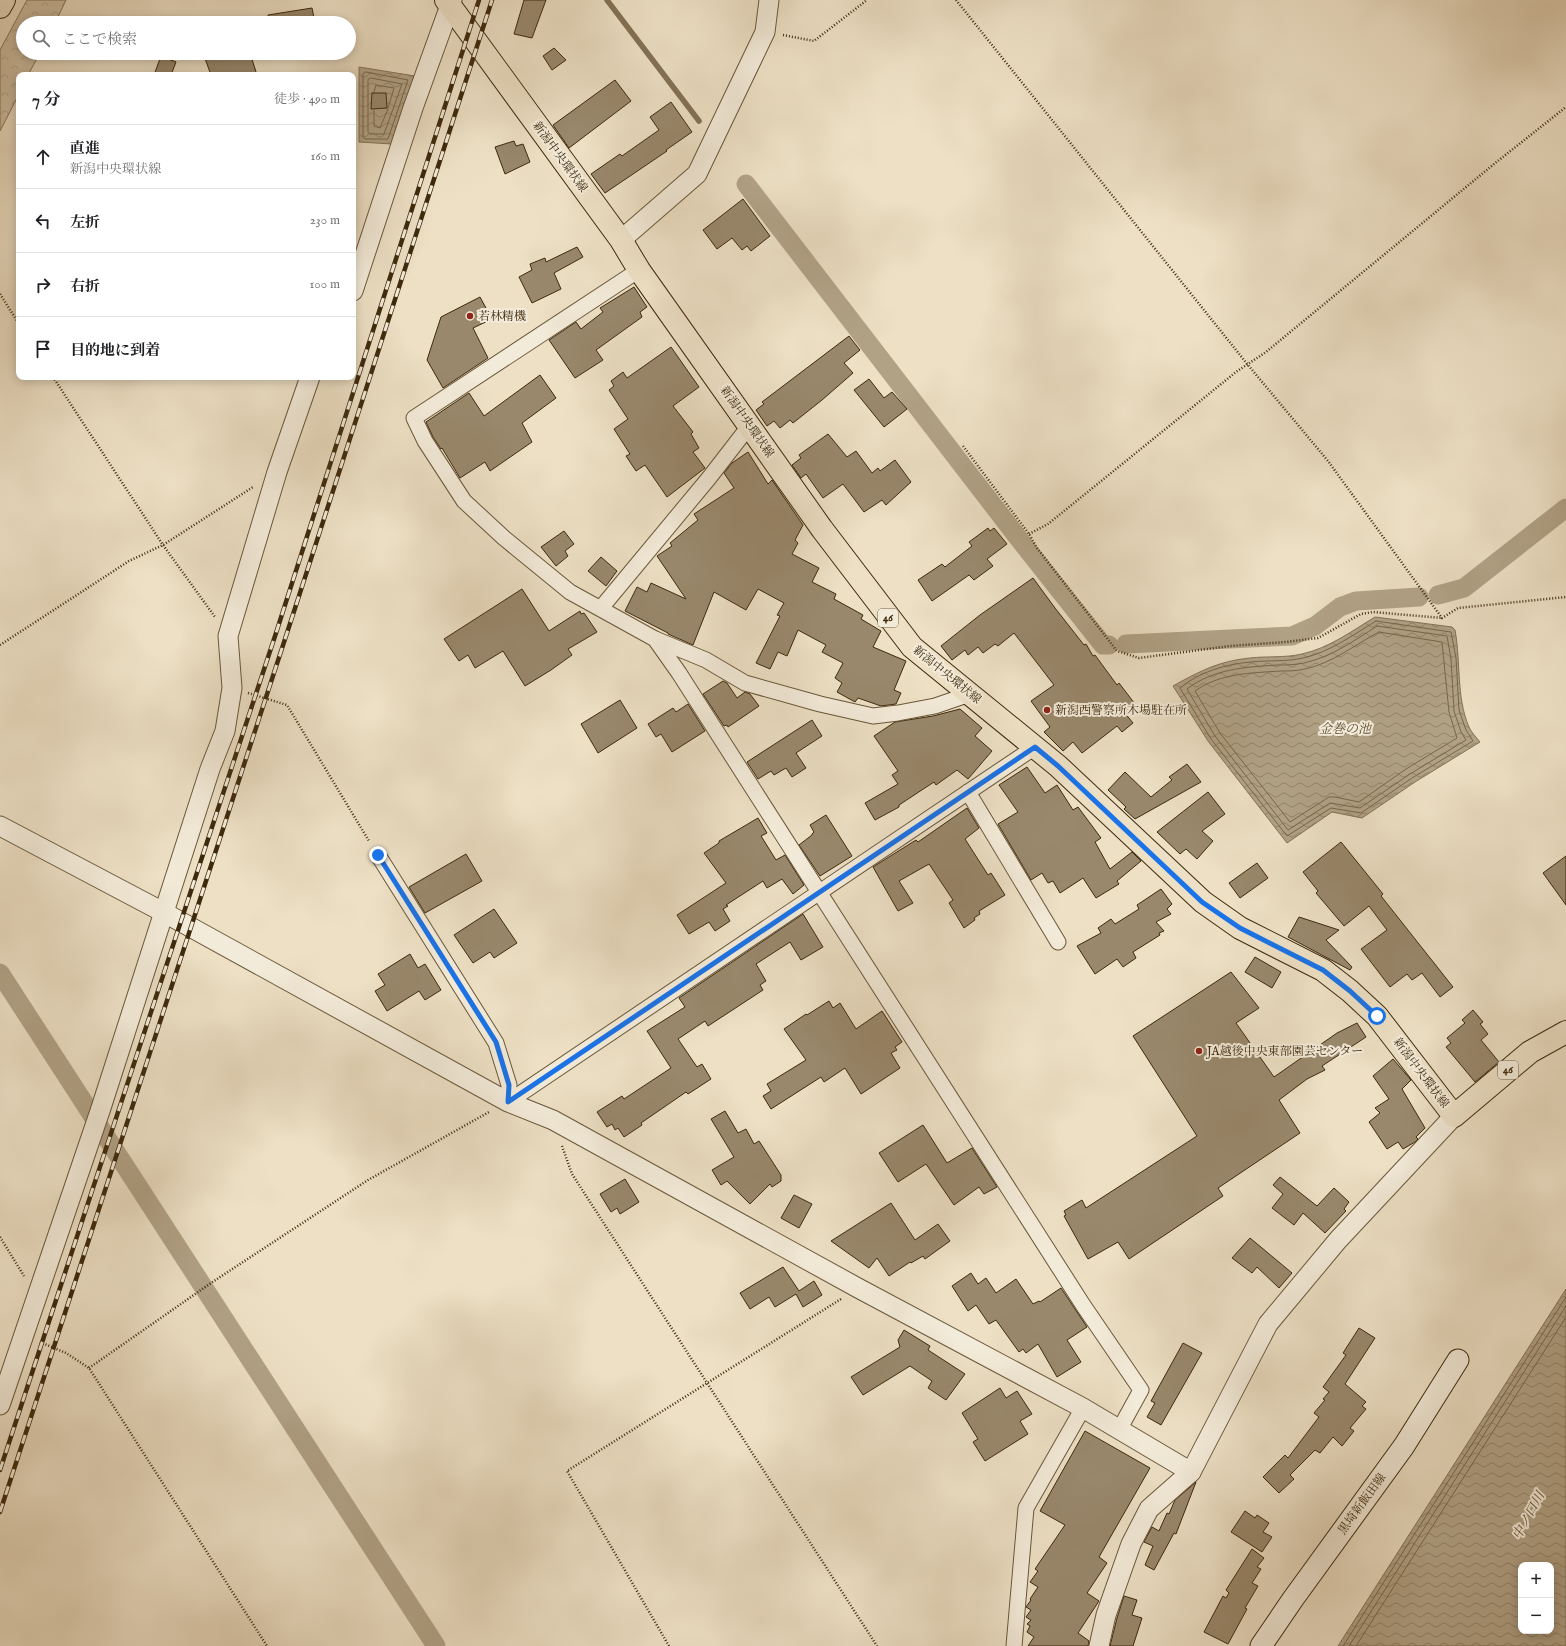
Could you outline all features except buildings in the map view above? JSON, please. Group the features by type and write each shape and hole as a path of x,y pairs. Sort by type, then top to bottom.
{"main road":[{"path":"0,6 4,0"},
{"name":"新潟中央環状線","path":"449,2 621,240 639,270 750,425 822,529 912,647 1058,766 1202,902 1240,928 1323,970 1350,991 1377,1016 1454,1116 1530,1052 1566,1032"},
{"name":"黒埼新飯田線","path":"1261,1646 1293,1599 1404,1446 1458,1360"}],"street":[{"path":"621,240 697,174 765,32 769,0"},
{"path":"356,282 449,2"},
{"path":"639,270 414,418 425,441 464,501 504,538 570,592 655,639 706,660 745,682 820,704 873,716 934,706 970,694"},
{"path":"0,1405 101,1108 210,769 225,731 232,688 228,636 277,472 309,380"},
{"path":"601,608 710,478 750,425"},
{"path":"655,639 1083,1305 1141,1390 1119,1430"},
{"path":"508,1102 1035,747"},
{"path":"968,792 1058,942"},
{"path":"0,826 163,912 508,1102 553,1120 858,1288 1083,1408 1190,1472"},
{"path":"378,855 496,1042 509,1085 508,1102"},
{"path":"1099,1646 1106,1615 1131,1544 1149,1509 1190,1472 1268,1324 1338,1240 1454,1116"},
{"path":"1014,1646 1026,1508 1083,1408"}],"path":[{"path":"765,32 814,41 867,0"},
{"path":"956,0 1248,365 1328,462 1442,618"},
{"path":"1029,534 1048,524 1236,372 1266,352 1494,164 1566,107"},
{"path":"0,294 16,319"},
{"path":"56,380 163,545 228,636"},
{"path":"963,446 1029,534 1037,548 1117,651 1139,658 1230,646 1318,638 1361,614 1373,612 1442,618 1458,608 1566,597"},
{"path":"0,644 129,561 163,545 277,472"},
{"path":"232,688 287,705 378,855"},
{"path":"89,1368 211,1283 368,1180 508,1102"},
{"path":"553,1120 572,1174 709,1383 877,1646"},
{"path":"0,1237 37,1295"},
{"path":"669,1646 567,1471 858,1288"},
{"path":"24,1335 66,1353 89,1368 267,1646"}],"green space":[{"path":"27,0 66,0 58,16 18,16"},
{"path":"16,20 16,60 36,60 30,72 16,72 16,100 0,131 0,50"}],"water":[{"path":"359,67 415,76 392,144 359,142"},
{"name":"金巻の池","path":"1375,617 1452,627 1455,630 1462,704 1469,727 1480,742 1415,782 1362,818 1332,812 1287,843 1208,741 1173,686 1201,671 1219,664 1239,659 1296,655 1322,648"},
{"name":"中ノ口川","path":"1566,1289 1566,1646 1338,1646"}],"waterway":[{"path":"607,0 699,121"},
{"path":"746,184 1019,539 1103,645 1109,645"},
{"path":"1438,595 1464,588 1566,508"},
{"path":"1126,644 1292,636 1315,626 1340,607 1356,601 1419,597"},
{"path":"0,973 436,1646"}],"railway":[{"path":"0,1470 277,630 479,0"},
{"path":"0,1512 492,0"}],"place":[{"name":"若林精機","path":"470,316"},
{"name":"新潟西警察所木場駐在所","path":"1047,710"},
{"name":"JA越後中央東部園芸センター","path":"1199,1051"}],"route":[{"path":"378,855 496,1042 509,1085 508,1102 1035,747 1058,766 1202,902 1240,928 1323,970 1350,991 1377,1016"}]}
